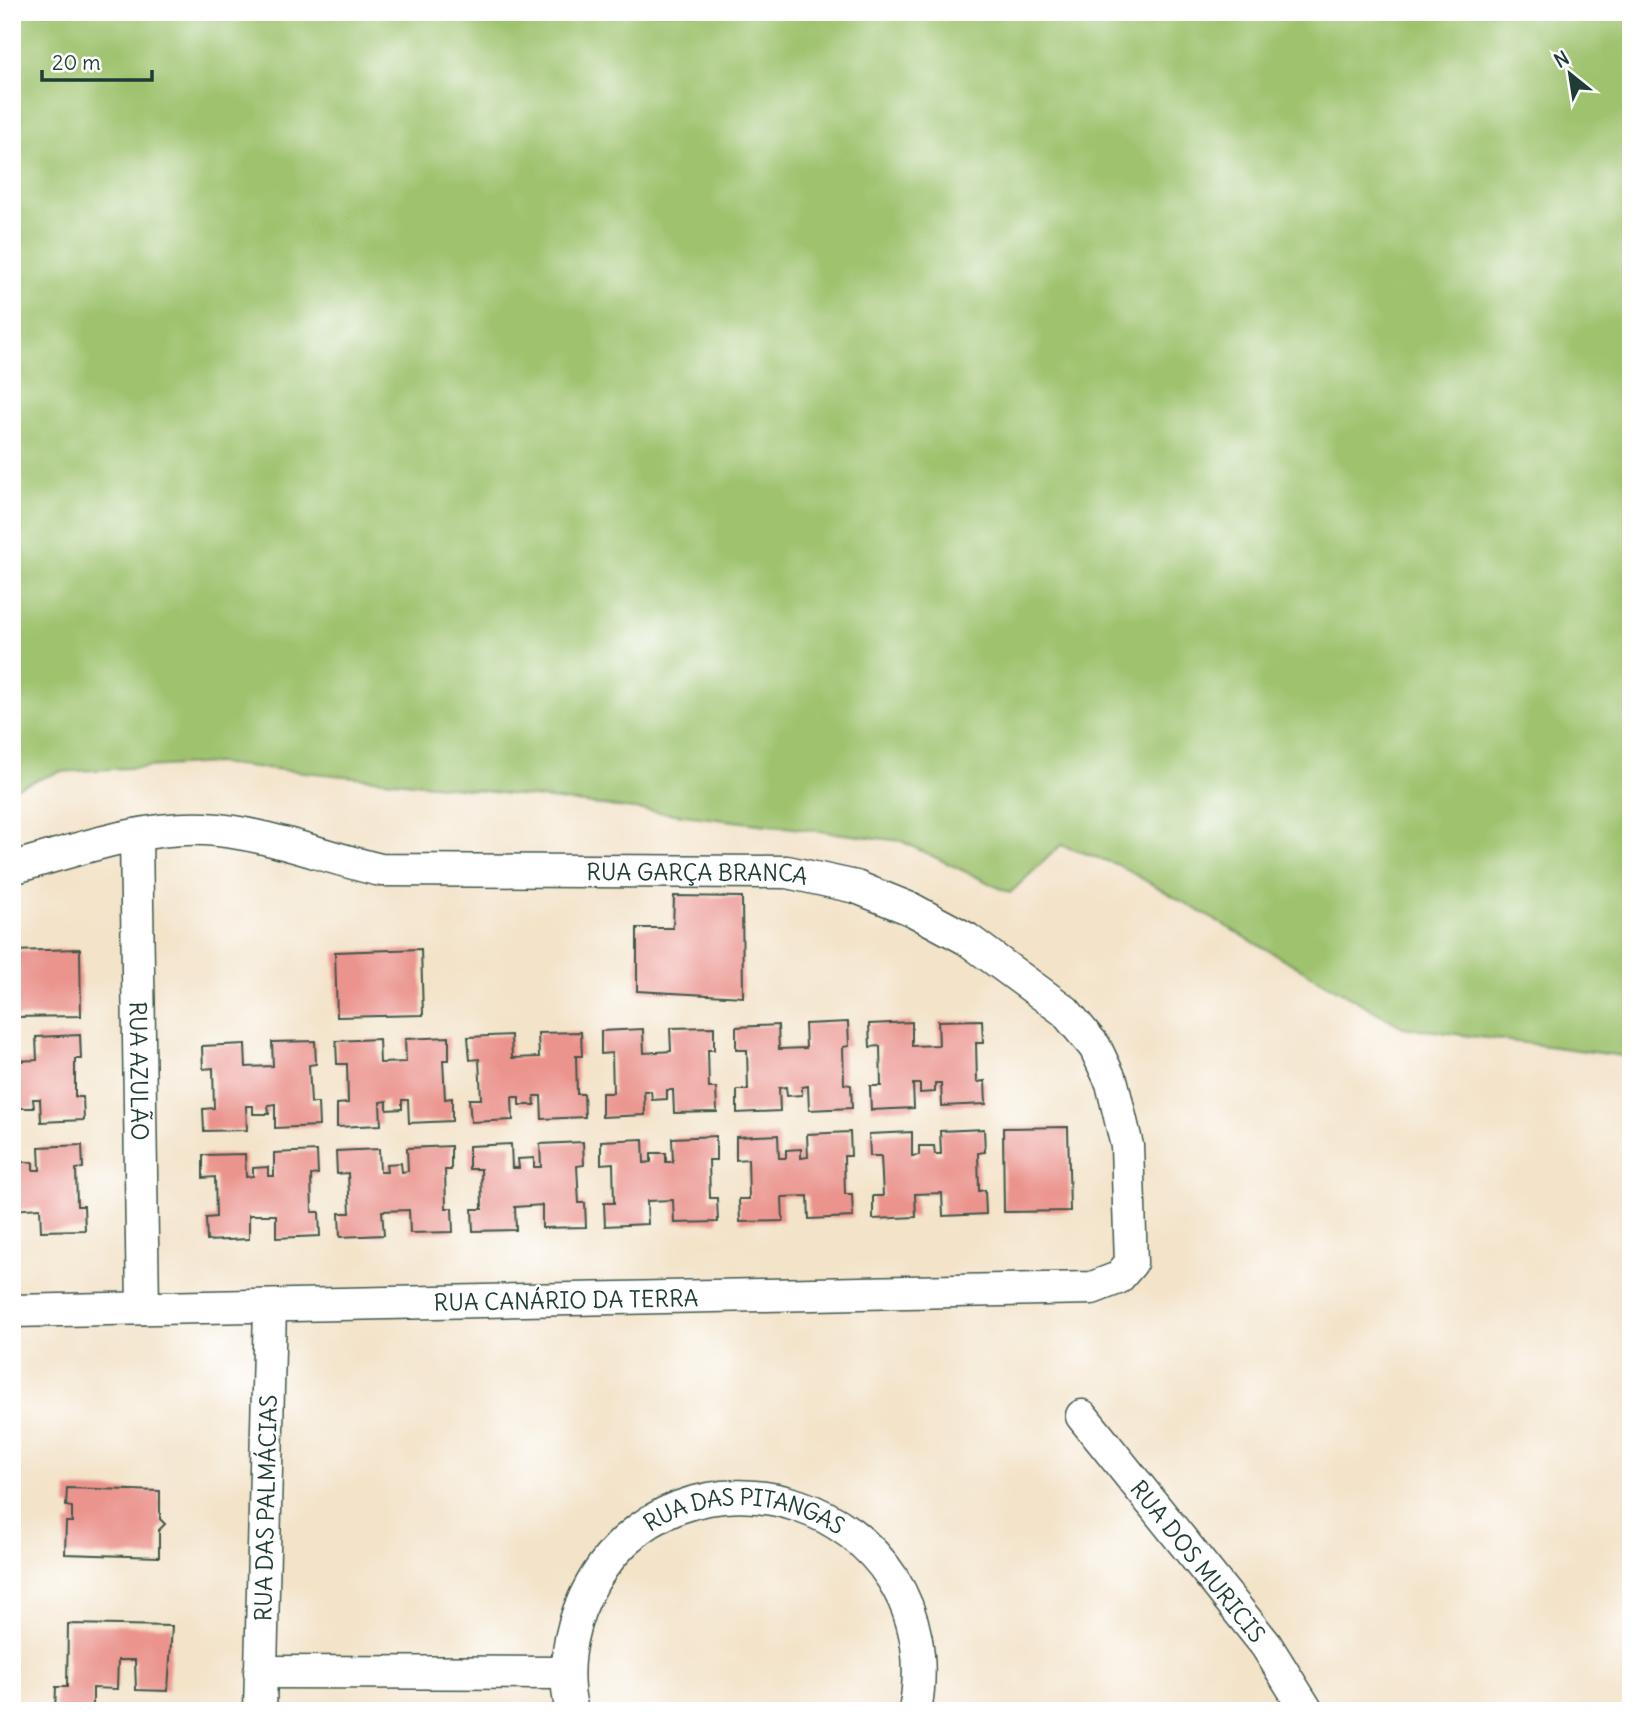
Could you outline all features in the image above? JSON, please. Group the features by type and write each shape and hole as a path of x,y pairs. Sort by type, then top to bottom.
{"street":[{"name":"RUA GARÇA BRANCA","path":"12,868 136,835 204,829 259,836 319,856 381,870 787,872 856,887 913,910 967,939 1065,1011 1095,1047 1112,1083 1127,1146 1131,1263 1118,1278"},
{"name":"RUA AZULÃO","path":"136,835 143,1308"},
{"name":"RUA CANÁRIO DA TERRA","path":"12,1311 1092,1288 1118,1278"},
{"name":"RUA DAS PALMÁCIAS","path":"260,1711 270,1307"},
{"name":"RUA DOS MURICIS","path":"1082,1416 1266,1645 1307,1711"},
{"name":"RUA DAS PITANGAS","path":"572,1711 567,1673 570,1641 592,1582 611,1556 652,1523 690,1505 721,1497 752,1496 784,1500 823,1515 866,1544 887,1568 915,1625 920,1656 915,1711"},
{"path":"260,1672 567,1673"}],"green space":[{"path":"12,12 1631,12 1631,1057 1403,1027 1118,865 1061,845 1010,893 901,841 433,785 216,763 59,772 12,789"}],"building":[{"path":"674,896 742,897 743,997 637,991 637,928 673,928"},
{"path":"80,949 81,1016 12,1017 12,951"},
{"path":"421,949 423,1015 337,1017 335,952"},
{"path":"982,1020 983,1043 976,1043 977,1082 985,1081 986,1104 942,1106 941,1083 935,1083 935,1092 920,1093 920,1084 913,1084 914,1108 871,1110 870,1086 881,1086 880,1046 870,1047 869,1024 912,1022 912,1046 939,1045 938,1021"},
{"path":"848,1022 849,1046 843,1047 844,1084 851,1085 852,1108 809,1110 808,1086 802,1087 802,1095 787,1096 786,1087 779,1088 780,1111 737,1113 737,1090 748,1090 747,1050 736,1050 736,1027 778,1025 779,1049 806,1048 805,1024"},
{"path":"714,1027 714,1050 708,1050 709,1088 716,1088 717,1112 674,1113 673,1090 667,1090 667,1099 652,1100 651,1091 644,1091 645,1115 602,1117 602,1093 613,1093 612,1053 601,1054 601,1031 643,1029 644,1053 671,1051 670,1028"},
{"path":"581,1032 582,1056 576,1056 577,1094 584,1094 585,1117 542,1119 541,1096 534,1096 535,1105 519,1105 519,1097 512,1097 513,1120 471,1122 469,1099 481,1099 479,1059 470,1060 468,1037 511,1035 512,1058 539,1057 538,1033"},
{"path":"80,1035 81,1059 75,1059 75,1097 83,1097 84,1120 41,1122 40,1099 33,1099 34,1108 18,1108 18,1100 12,1100 12,1061 37,1060 36,1037"},
{"path":"449,1037 449,1060 443,1060 445,1099 452,1098 452,1121 409,1123 408,1100 402,1100 402,1109 387,1110 387,1101 380,1102 381,1125 337,1127 337,1104 348,1103 347,1064 337,1064 336,1041 379,1039 380,1063 406,1062 405,1039"},
{"path":"315,1041 316,1064 309,1065 311,1103 318,1103 319,1126 275,1128 275,1104 268,1105 269,1114 253,1114 253,1106 246,1106 247,1130 204,1131 203,1109 214,1108 213,1068 203,1069 202,1046 245,1044 246,1067 273,1066 272,1042"},
{"path":"1068,1127 1070,1211 1004,1212 1003,1128"},
{"path":"984,1129 985,1152 978,1153 979,1191 985,1190 986,1214 943,1216 942,1193 915,1194 916,1217 873,1219 873,1196 883,1196 881,1156 870,1156 869,1134 912,1132 912,1156 919,1155 919,1146 934,1146 935,1154 941,1154 940,1131"},
{"path":"850,1132 851,1156 844,1156 845,1194 852,1194 853,1217 809,1219 808,1196 782,1197 783,1221 740,1222 739,1199 749,1199 748,1159 736,1160 736,1137 778,1135 779,1158 786,1158 786,1150 801,1149 801,1158 808,1157 807,1134"},
{"path":"716,1136 716,1160 709,1160 710,1198 717,1198 718,1222 674,1223 673,1200 647,1201 648,1224 605,1226 604,1203 614,1203 613,1163 601,1164 601,1141 643,1139 644,1163 651,1162 651,1153 666,1153 666,1162 673,1162 672,1138"},
{"path":"583,1142 584,1165 577,1166 579,1203 585,1203 586,1227 542,1228 542,1205 515,1207 516,1230 473,1231 472,1209 482,1209 481,1169 469,1169 469,1146 511,1144 512,1168 519,1168 518,1159 534,1158 534,1167 541,1167 540,1144"},
{"path":"82,1145 83,1168 76,1169 77,1206 84,1206 85,1230 41,1231 40,1208 12,1210 12,1171 18,1171 17,1162 33,1162 33,1170 40,1170 39,1147"},
{"path":"451,1146 451,1170 445,1170 446,1208 452,1208 453,1232 410,1233 409,1210 382,1211 384,1235 340,1237 339,1213 350,1213 348,1173 337,1174 336,1151 379,1149 380,1172 387,1172 386,1164 401,1163 402,1172 408,1171 407,1148"},
{"path":"317,1151 318,1174 311,1175 312,1212 319,1212 320,1236 276,1238 276,1215 249,1215 249,1239 207,1241 206,1218 216,1217 215,1177 203,1178 203,1155 245,1154 246,1177 253,1176 253,1168 268,1167 268,1176 274,1176 274,1153"},
{"path":"67,1488 160,1491 160,1519 165,1524 159,1530 159,1557 65,1554 66,1522 72,1522 72,1507 66,1506"},
{"path":"68,1624 172,1626 168,1691 136,1690 135,1660 118,1660 117,1689 93,1688 93,1711 55,1711 56,1687 67,1687"}]}
